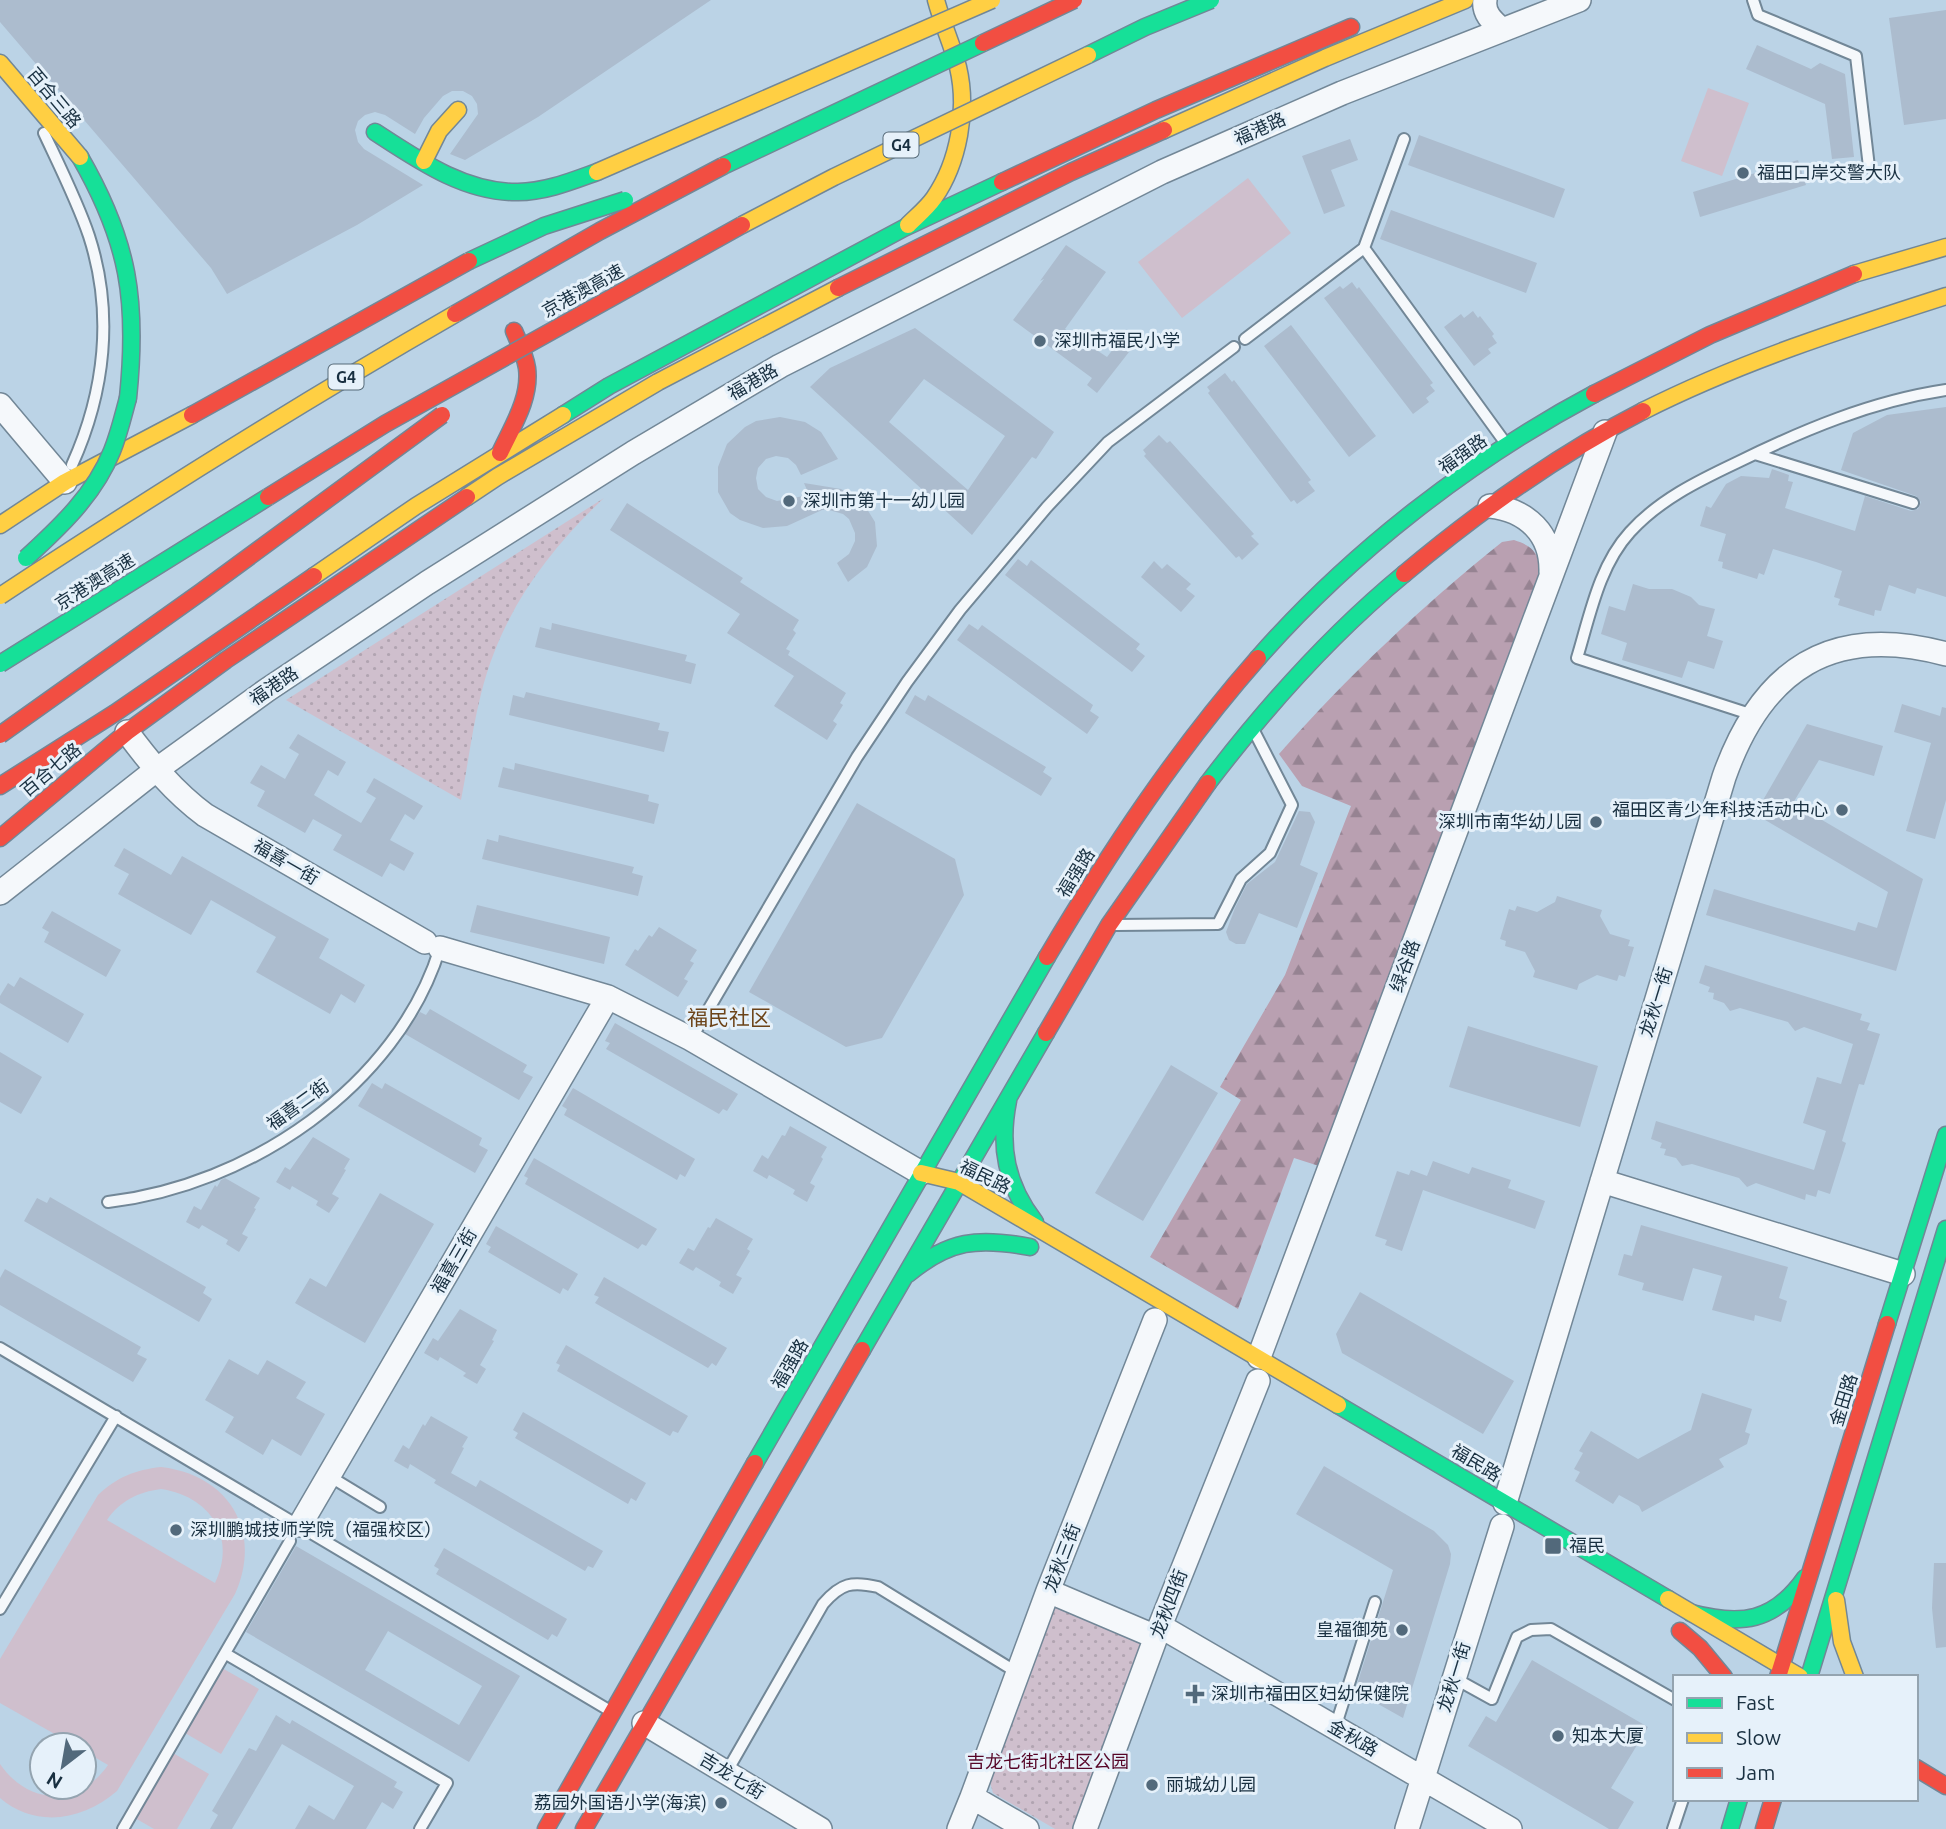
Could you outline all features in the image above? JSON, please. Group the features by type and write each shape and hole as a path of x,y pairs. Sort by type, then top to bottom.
{"main road":[{"path":"904,228 934,198 946,176 958,133 962,98 959,73 936,0"},
{"path":"375,131 424,162 473,185 516,192 548,188 654,149 992,0"},
{"name":"G4","path":"0,596 149,498 349,375 703,175 1074,0"},
{"name":"京港澳高速","path":"0,664 385,424 598,304 834,177 1145,27 1211,0"},
{"name":"百合七路","path":"0,838 127,732 237,652 497,477 658,382 829,292 1071,172 1312,64 1465,0"},
{"path":"0,786 115,713 415,506 609,386 904,228 1144,115 1368,20"},
{"name":"百合三路","path":"0,63 80,157 106,204 128,271 134,343 128,398 109,459 88,493 53,533 0,582"},
{"path":"424,162 439,131 458,110"},
{"path":"0,525 65,482 510,240 576,214 703,175"},
{"name":"福强路","path":"546,1829 1045,959 1107,858 1201,726 1266,649 1314,600 1411,514 1508,446 1595,393 1687,346 1856,273 1946,247"},
{"path":"584,1829 902,1279 955,1203 959,1182 1109,925 1203,789 1308,663 1376,597 1437,546 1490,506 1605,432 1689,388 1842,328 1946,296"},
{"path":"0,734 598,304"},
{"path":"500,453 517,416 527,376 514,331"},
{"path":"1008,1100 1003,1123 1003,1152 1009,1175 1025,1211 1046,1233"},
{"name":"金田路","path":"1779,1672 1946,1135"},
{"name":"福民路","path":"921,1172 959,1182 1046,1233 1258,1375 1503,1520 1691,1613 1779,1672"},
{"name":"福民路","path":"921,1172 955,1203"},
{"path":"902,1279 922,1260 963,1241 1004,1242 1036,1251 995,1227"},
{"path":"1810,1675 1946,1229"},
{"path":"1691,1613 1715,1621 1738,1622 1758,1617 1777,1608 1790,1597 1812,1565"},
{"path":"1837,1583 1838,1628 1854,1675"},
{"path":"1722,1675 1700,1648 1674,1628 1734,1662"},
{"path":"1918,1769 1946,1786"},
{"path":"1730,1829 1739,1801"},
{"path":"1764,1829 1772,1801"}],"street":[{"path":"1485,0 1488,17 1501,29"},
{"name":"福港路","path":"0,894 156,770 267,690 427,583 633,453 780,366 1162,172 1342,93 1579,0"},
{"path":"0,405 65,482"},
{"name":"绿谷路","path":"1258,1375 1605,432"},
{"name":"绿谷路","path":"1490,506 1505,508 1532,521 1548,545 1552,560 1551,575"},
{"name":"龙秋一街","path":"1407,1829 1503,1520 1724,777 1737,743 1753,715 1775,687 1801,667 1845,648 1904,645 1946,654"},
{"name":"福喜一街","path":"127,732 156,770 205,815 433,945 608,997 691,1039 921,1172"},
{"name":"福喜三街","path":"295,1533 608,997"},
{"path":"1602,1181 1903,1274"},
{"name":"龙秋三街","path":"972,1797 1048,1591 1155,1320"},
{"name":"龙秋四街","path":"1085,1829 1258,1375"},
{"name":"金秋路","path":"1048,1591 1158,1632 1335,1728 1510,1829"},
{"name":"吉龙七街","path":"644,1723 820,1829"},
{"path":"959,1829 972,1797 1027,1829"}],"lane":[{"path":"1752,0 1758,15 1856,56 1869,167"},
{"path":"27,96 88,234 104,304 105,337 93,407 65,482"},
{"path":"1245,339 1364,248 1404,139"},
{"path":"1364,248 1508,446"},
{"path":"691,1039 851,766 907,682 960,610 1047,507 1108,442 1234,347"},
{"path":"1753,715 1577,658 1598,586 1611,558 1629,532 1664,501 1755,454 1800,432 1846,415 1946,390"},
{"path":"1755,454 1913,503"},
{"path":"1109,925 1218,924 1241,879 1270,853 1292,805 1252,727"},
{"name":"福喜二街","path":"108,1202 130,1199 200,1179 251,1157 307,1124 332,1104 395,1038 421,996 433,945"},
{"path":"0,1348 116,1416 295,1533 613,1713"},
{"path":"0,1609 116,1416"},
{"path":"329,1476 380,1507"},
{"path":"123,1829 295,1533"},
{"path":"726,1773 823,1604 831,1594 844,1586 860,1583 878,1587 1018,1673"},
{"path":"1335,1728 1375,1602"},
{"path":"1454,1678 1492,1699 1517,1637 1531,1630 1550,1629 1673,1699"},
{"path":"226,1654 447,1783 420,1829"},
{"path":"1673,1829 1682,1801"}],"green space":[{"path":"1708,88 1749,103 1722,176 1681,161"},
{"path":"1248,178 1291,233 1182,318 1138,262"},
{"path":"604,498 544,564 500,637 481,694 461,800 286,700"},
{"path":"1514,540 1535,553 1539,564 1538,578 1319,1166 1294,1158 1238,1309 1150,1257 1241,1100 1220,1087 1285,975 1351,806 1302,786 1279,754 1332,697 1414,617 1502,542"},
{"path":"161,1467 185,1472 205,1481 222,1494 234,1510 242,1528 245,1549 243,1571 235,1594 117,1791 90,1809 75,1814 44,1817 29,1814 0,1798 0,1764 12,1778 28,1789 28,1801 98,1801 98,1777 108,1765 98,1759 98,1731 49,1731 0,1703 0,1659 98,1495 119,1479 135,1472","holes":["161,1489 193,1500 215,1521 221,1535 223,1550 215,1583 107,1520 124,1503 145,1492"]},
{"name":"吉龙七街北社区公园","path":"1065,1603 1136,1633 1143,1650 1079,1829 1055,1829 993,1793 988,1775 1048,1611"},
{"path":"222,1668 259,1689 221,1754 185,1733"},
{"path":"173,1753 209,1774 177,1829 154,1829 135,1818"}],"building":[{"path":"0,0 711,0 538,117 465,160 450,154 478,114 477,104 472,96 463,91 452,91 443,96 424,118 415,134 385,115 375,112 365,115 358,121 355,130 358,142 364,149 423,185 357,225 227,294 211,268 0,22"},
{"path":"1946,10 1946,119 1904,125 1889,18"},
{"path":"1757,45 1811,69 1820,63 1845,74 1854,157 1832,159 1825,104 1746,69"},
{"path":"1419,135 1565,189 1554,218 1408,165"},
{"path":"1350,139 1358,160 1331,170 1345,206 1324,214 1302,156"},
{"path":"1798,160 1806,185 1700,217 1693,192"},
{"path":"1391,210 1537,263 1526,293 1380,239"},
{"path":"1066,245 1106,272 1065,329 1107,357 1117,344 1129,352 1097,393 1087,385 1092,378 1013,320"},
{"path":"1352,282 1357,289 1359,287 1433,383 1430,385 1435,391 1426,398 1429,402 1413,414 1324,298 1340,286 1343,289"},
{"path":"1473,311 1494,334 1492,336 1497,343 1488,349 1491,353 1474,366 1444,327 1461,314 1464,318"},
{"path":"1291,325 1376,436 1349,457 1264,346"},
{"path":"915,328 1054,432 1036,459 1032,457 972,535 810,387 830,368","holes":["924,379 1005,436 968,490 889,422"]},
{"path":"1225,373 1232,382 1234,380 1311,480 1308,482 1315,491 1297,504 1294,500 1291,502 1208,393 1210,391 1207,387"},
{"path":"1946,407 1946,597 1917,588 1915,594 1889,585 1881,611 1875,610 1874,616 1838,605 1840,599 1834,597 1842,571 1816,562 1773,549 1764,575 1759,573 1757,579 1722,568 1723,562 1718,561 1726,534 1700,526 1706,506 1711,508 1726,484 1741,476 1769,478 1772,469 1789,475 1788,481 1793,482 1785,508 1855,531 1865,496 1911,511 1918,509 1921,502 1916,496 1841,470 1853,433 1887,415"},
{"path":"780,417 805,422 821,432 838,459 801,475 796,465 788,458 776,456 766,459 758,468 758,489 766,497 777,501 809,495 804,483 841,489 862,501 875,522 877,546 867,567 848,582 837,563 849,554 855,541 855,533 849,519 843,514 822,510 787,526 763,528 740,520 730,513 718,492 718,467 727,444 745,427 756,421"},
{"path":"1159,435 1167,443 1170,441 1254,534 1251,536 1259,544 1242,560 1239,556 1236,558 1144,456 1146,454 1143,450"},
{"path":"627,503 743,578 740,582 799,620 793,630 796,633 786,649 790,651 788,655 846,693 840,703 843,705 833,721 837,724 827,740 774,706 794,676 727,633 740,614 610,530"},
{"path":"1018,559 1027,566 1031,560 1140,644 1136,649 1145,656 1132,672 1005,575"},
{"path":"1154,561 1162,569 1167,564 1191,584 1186,589 1195,596 1181,612 1141,577"},
{"path":"1633,584 1649,589 1672,589 1691,597 1699,605 1715,609 1707,636 1723,641 1714,669 1688,661 1682,678 1622,660 1627,643 1601,634 1609,606 1625,611"},
{"path":"552,623 687,655 685,661 696,664 691,684 535,647 540,627 551,630"},
{"path":"969,624 978,630 982,625 1093,705 1090,711 1099,717 1087,734 957,640"},
{"path":"526,692 660,723 658,730 669,732 664,752 509,715 513,695 524,698"},
{"path":"915,695 925,701 928,695 1046,767 1043,772 1052,778 1041,796 905,713"},
{"path":"1902,704 1940,716 1942,707 1946,708 1946,800 1935,839 1906,831 1931,743 1894,732"},
{"path":"1807,724 1883,746 1874,776 1819,760 1793,803 1923,879 1896,971 1706,915 1714,889 1855,931 1858,922 1877,928 1888,892 1755,814"},
{"path":"298,734 346,762 338,776 328,770 314,795 361,823 376,798 366,792 374,778 423,806 414,820 405,814 390,840 414,853 404,871 390,863 382,877 333,850 342,835 313,819 305,833 257,806 265,791 250,783 261,765 285,779 299,754 289,748"},
{"path":"515,763 649,795 648,801 659,804 654,824 498,787 503,767 514,770"},
{"path":"857,803 955,859 964,895 882,1038 846,1047 749,992"},
{"path":"1299,811 1310,812 1315,822 1300,865 1318,873 1297,928 1259,913 1245,944 1236,944 1229,940 1226,932 1235,908 1247,884 1275,862"},
{"path":"499,835 634,867 632,873 643,876 638,896 482,859 487,839 498,842"},
{"path":"124,848 171,875 182,856 329,939 319,958 365,985 355,1003 341,994 330,1014 256,972 276,937 211,900 191,935 118,894 129,874 114,866"},
{"path":"1557,896 1602,910 1600,916 1610,934 1630,940 1628,946 1634,947 1625,977 1619,975 1617,981 1597,975 1579,984 1577,990 1533,977 1535,971 1525,952 1505,946 1506,941 1500,939 1509,909 1515,911 1517,906 1537,912 1555,902"},
{"path":"477,905 610,937 604,964 470,932"},
{"path":"52,911 121,950 106,977 44,942 49,932 42,928"},
{"path":"659,927 697,950 690,961 694,963 684,979 688,981 678,997 625,965 635,949 638,951 649,935 652,937"},
{"path":"1705,965 1862,1014 1860,1020 1870,1023 1867,1030 1880,1034 1864,1085 1859,1084 1842,1141 1846,1143 1830,1194 1818,1190 1816,1197 1806,1194 1805,1200 1756,1183 1747,1187 1739,1178 1692,1164 1682,1166 1676,1158 1664,1155 1666,1149 1660,1148 1662,1143 1651,1139 1656,1121 1814,1170 1826,1131 1803,1123 1817,1077 1841,1084 1853,1044 1804,1027 1795,1031 1788,1022 1740,1008 1730,1011 1724,1003 1713,999 1714,993 1708,992 1710,987 1699,983"},
{"path":"20,977 84,1014 68,1043 0,1003 0,996 8,983 14,987"},
{"path":"430,1009 527,1065 523,1072 533,1077 519,1100 405,1034 420,1012 426,1015"},
{"path":"615,1023 738,1094 727,1111 723,1109 719,1114 606,1049 610,1043 605,1041"},
{"path":"1468,1026 1598,1066 1580,1127 1449,1087"},
{"path":"0,1052 42,1077 21,1114 0,1102"},
{"path":"1171,1065 1218,1093 1143,1221 1095,1193"},
{"path":"372,1083 382,1089 385,1083 482,1138 479,1145 488,1150 475,1173 358,1106"},
{"path":"573,1088 695,1159 685,1177 680,1174 677,1180 564,1115 567,1109 562,1106"},
{"path":"790,1126 827,1147 810,1183 815,1186 807,1202 793,1194 795,1190 769,1175 767,1179 753,1171 762,1155 768,1159"},
{"path":"313,1137 350,1159 332,1194 339,1198 329,1213 316,1205 318,1201 292,1186 290,1190 276,1182 285,1167 290,1170"},
{"path":"534,1158 657,1229 646,1246 642,1244 638,1249 525,1184 528,1178 524,1176"},
{"path":"1433,1161 1469,1174 1472,1167 1511,1180 1508,1188 1545,1201 1535,1229 1423,1190 1402,1251 1385,1245 1387,1240 1375,1236 1397,1171 1409,1175 1411,1170 1427,1176"},
{"path":"225,1178 260,1198 242,1234 248,1237 239,1252 226,1244 228,1240 202,1225 199,1229 186,1222 194,1206 201,1210 215,1185 217,1187"},
{"path":"380,1193 434,1224 365,1343 295,1303 310,1278 326,1287"},
{"path":"50,1197 206,1287 203,1293 212,1299 199,1322 24,1221 37,1198 47,1203"},
{"path":"716,1218 753,1239 747,1249 750,1251 736,1275 742,1278 733,1294 719,1286 721,1282 696,1267 693,1271 679,1263 688,1248 694,1251"},
{"path":"1641,1225 1788,1267 1779,1298 1787,1301 1781,1322 1755,1315 1754,1321 1712,1310 1722,1276 1693,1268 1683,1301 1642,1290 1644,1283 1618,1275 1624,1254 1632,1256"},
{"path":"496,1226 578,1274 568,1291 563,1288 560,1294 488,1252 491,1247 486,1244"},
{"path":"5,1269 141,1347 137,1354 147,1359 133,1382 0,1305 0,1278"},
{"path":"604,1277 727,1348 716,1366 712,1363 708,1368 595,1303 599,1297 594,1295"},
{"path":"1360,1292 1514,1381 1483,1434 1342,1353 1336,1334"},
{"path":"460,1309 497,1330 492,1340 494,1341 480,1365 486,1369 477,1384 463,1376 466,1373 440,1357 438,1361 424,1353 433,1338 438,1341"},
{"path":"566,1345 688,1416 678,1433 673,1431 670,1436 557,1371 560,1365 556,1363"},
{"path":"229,1359 258,1375 267,1360 306,1382 296,1398 325,1414 301,1456 272,1439 263,1455 225,1432 234,1417 205,1400"},
{"path":"1702,1393 1752,1409 1745,1432 1750,1434 1747,1444 1719,1459 1724,1467 1642,1512 1639,1506 1619,1495 1613,1504 1575,1481 1580,1472 1574,1469 1583,1453 1579,1451 1591,1431 1638,1459 1691,1430"},
{"path":"523,1412 646,1483 636,1501 631,1498 628,1504 515,1438 518,1433 513,1430"},
{"path":"431,1416 468,1437 451,1473 476,1487 480,1480 603,1551 593,1568 588,1566 585,1571 434,1483 436,1480 410,1464 408,1469 394,1461 403,1445 409,1449 423,1424 425,1426"},
{"name":"皇福御苑","path":"1324,1466 1434,1531 1448,1545 1451,1554 1403,1718 1355,1691 1393,1570 1296,1514"},
{"path":"296,1546 520,1676 469,1762 246,1632","holes":["388,1631 482,1686 459,1725 365,1670"]},
{"path":"444,1548 567,1619 557,1637 552,1634 548,1640 436,1574 439,1569 434,1566"},
{"path":"1934,1563 1946,1563 1946,1647 1936,1648 1932,1608"},
{"name":"知本大厦","path":"1532,1660 1648,1727 1611,1788 1634,1802 1618,1829 1609,1829 1468,1746 1486,1716 1496,1722"},
{"path":"276,1715 290,1724 292,1720 397,1782 394,1787 403,1792 393,1809 382,1802 366,1829 295,1829 309,1805 334,1820 354,1786 282,1744 232,1829 210,1829 218,1815 212,1811 249,1748 256,1751"}],"traffic: fast":[{"path":"1088,55 1145,27 1211,0"},
{"path":"723,166 983,43"},
{"path":"375,132 443,173 479,187 498,191 538,190 597,172"},
{"path":"80,157 110,217 126,273 132,331 128,398"},
{"path":"563,415 609,386 904,228 1002,182"},
{"path":"469,261 544,226 625,200"},
{"path":"1258,658 1332,581 1414,511 1502,448 1594,394"},
{"path":"26,558 64,522 96,482 114,445 128,398"},
{"path":"0,664 268,497"},
{"path":"1208,783 1300,673 1350,622 1404,574"},
{"path":"755,1463 1047,957"},
{"path":"862,1350 1046,1033"},
{"path":"1008,1101 1004,1134 1007,1164 1017,1194 1035,1222"},
{"path":"1887,1324 1946,1135"},
{"path":"1810,1675 1946,1229"},
{"path":"908,1274 937,1254 965,1244 995,1242 1030,1247"},
{"path":"1338,1405 1668,1599"},
{"path":"1691,1613 1726,1619 1755,1617 1781,1604 1805,1578"},
{"path":"1730,1829 1738,1801"}],"traffic: slow":[{"path":"908,225 931,202 943,184 959,135 961,83 936,0"},
{"path":"597,172 992,0"},
{"path":"1164,130 1325,58 1465,0"},
{"path":"742,225 834,177 1088,55"},
{"path":"0,63 80,157"},
{"path":"424,161 439,131 458,110"},
{"path":"1854,274 1946,247"},
{"path":"467,497 658,382 838,288"},
{"path":"1643,411 1754,362 1946,296"},
{"path":"0,596 225,452 455,314"},
{"path":"0,525 65,482 192,415"},
{"path":"314,576 416,506 563,415"},
{"path":"921,1173 959,1182 1338,1405"},
{"path":"1668,1599 1797,1675"},
{"path":"1836,1600 1842,1642 1854,1675"}],"traffic: jam":[{"path":"983,43 1074,0"},
{"path":"1002,182 1156,110 1351,27"},
{"path":"838,288 1071,172 1164,130"},
{"path":"455,314 600,231 723,166"},
{"path":"268,497 385,424 742,225"},
{"path":"192,415 469,261"},
{"path":"1594,394 1710,335 1854,274"},
{"path":"500,453 520,412 526,390 525,358 514,331"},
{"path":"1404,574 1519,486 1580,446 1643,411"},
{"path":"0,735 442,415"},
{"path":"127,732 226,660 467,497"},
{"path":"0,786 115,713 314,576"},
{"path":"1047,957 1095,878 1172,765 1258,658"},
{"path":"0,838 127,732"},
{"path":"1046,1033 1109,925 1208,783"},
{"path":"1779,1675 1887,1324"},
{"path":"584,1829 862,1350"},
{"path":"546,1829 755,1463"},
{"path":"1680,1631 1700,1648 1722,1675"},
{"path":"1918,1769 1946,1786"},
{"path":"1764,1829 1772,1801"}],"place":[{"name":"福田口岸交警大队","path":"1743,173"},
{"name":"深圳市福民小学","path":"1040,341"},
{"name":"深圳市第十一幼儿园","path":"789,501"},
{"name":"福田区青少年科技活动中心","path":"1842,810"},
{"name":"深圳市南华幼儿园","path":"1596,822"},
{"name":"深圳鹏城技师学院（福强校区）","path":"176,1530"},
{"name":"福民","path":"1553,1546"},
{"name":"皇福御苑","path":"1402,1630"},
{"name":"深圳市福田区妇幼保健院","path":"1195,1694"},
{"name":"知本大厦","path":"1558,1736"},
{"name":"丽城幼儿园","path":"1152,1785"},
{"name":"荔园外国语小学(海滨)","path":"721,1803"}],"district":[{"name":"福民社区","path":"729,1018"}]}
